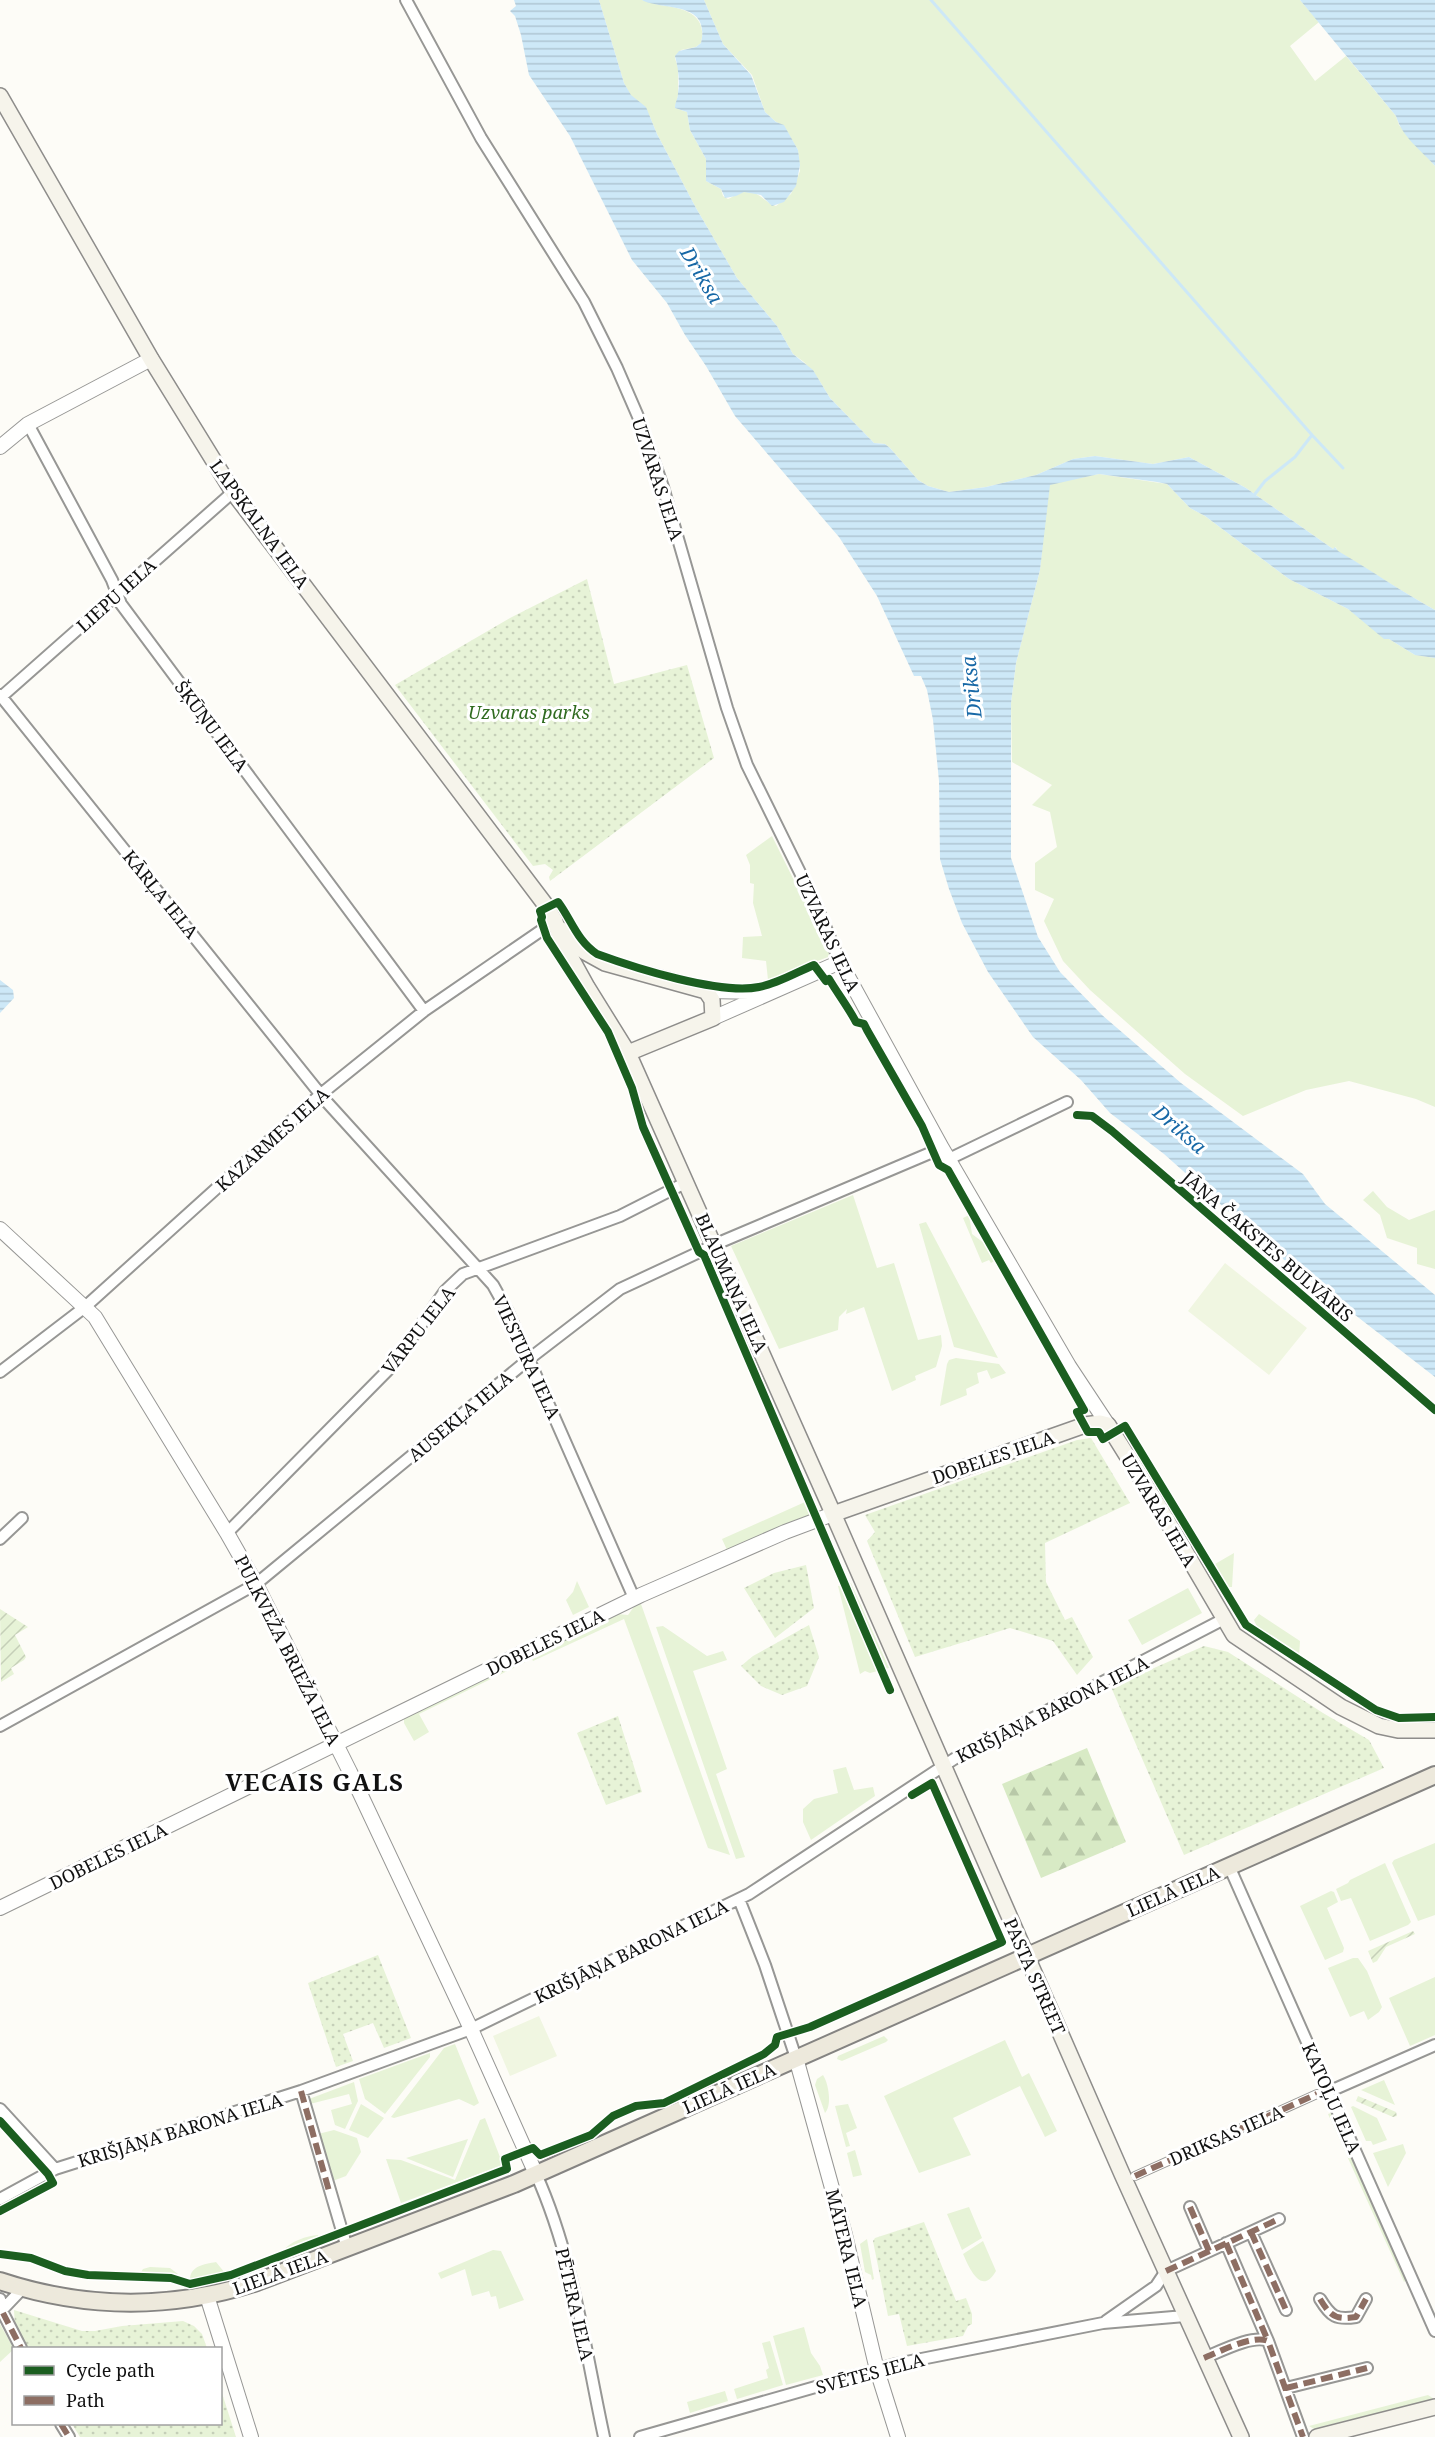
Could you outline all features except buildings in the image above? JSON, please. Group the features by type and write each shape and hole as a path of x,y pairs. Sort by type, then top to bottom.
{"main road":[{"name":"LAPSKALNA IELA","path":"0,96 152,359 233,492 556,924 585,952 605,963 706,990"},
{"name":"LAPSKALNA IELA","path":"556,924 560,938 581,977 628,1053 713,1018"},
{"path":"706,990 712,1000 713,1018"},
{"name":"BLAUMAŅA IELA","path":"628,1053 833,1514"},
{"name":"DOBELES IELA","path":"833,1514 1084,1425 1100,1423 1108,1425"},
{"name":"UZVARAS IELA","path":"1108,1425 1234,1635 1341,1707 1379,1726 1398,1730 1432,1730"},
{"name":"PASTA STREET","path":"833,1514 1185,2316 1241,2437"},
{"name":"LIELĀ IELA","path":"0,2281 61,2297 114,2303 157,2303 207,2296 257,2282 536,2174 1435,1774"},
{"path":"1317,2437 1435,2407"}],"street":[{"name":"UZVARAS IELA","path":"406,0 481,138 584,302 618,368 640,421 663,487 727,708 743,755 817,907 840,962 1068,1366 1108,1425"},
{"path":"0,447 28,424 152,359"},
{"name":"ŠĶŪŅU IELA","path":"28,424 118,593 121,604 424,1011"},
{"name":"LIEPU IELA","path":"1,697 233,492"},
{"name":"KĀRĻA IELA","path":"1,697 321,1094"},
{"name":"KAZARMES IELA","path":"0,1372 85,1307 321,1094 424,1011 556,924"},
{"name":"LAPSKALNA IELA","path":"713,1018 840,962"},
{"name":"LAPSKALNA IELA","path":"706,990 748,993 775,991"},
{"name":"VIESTURA IELA","path":"321,1094 493,1285 508,1312 634,1598"},
{"path":"946,1153 1067,1102"},
{"name":"AUSEKĻA IELA","path":"0,1726 256,1584 529,1359 620,1289 715,1245 946,1153"},
{"name":"VĀRPU IELA","path":"227,1533 391,1367 445,1291 463,1274 620,1216 687,1182"},
{"name":"PULKVEŽA BRIEŽA IELA","path":"0,1229 95,1317 256,1584 336,1744 471,2029 536,2174"},
{"name":"DOBELES IELA","path":"0,1908 634,1598 785,1532 833,1514"},
{"path":"0,1539 22,1518"},
{"name":"KRIŠJĀŅA BARONA IELA","path":"0,2199 56,2169 301,2091 471,2029 739,1899 885,1806 943,1765 1224,1619"},
{"name":"KATOĻU IELA","path":"1229,1866 1435,2331"},
{"path":"739,1899 765,1965 796,2058"},
{"path":"1329,2091 1435,2045"},
{"name":"MĀTERA IELA","path":"796,2058 845,2235 877,2370 898,2437"},
{"path":"301,2091 347,2248"},
{"name":"DRIKSAS IELA","path":"1134,2176 1317,2094"},
{"path":"0,2109 56,2169"},
{"name":"PĒTERA IELA","path":"536,2174 553,2211 581,2324 603,2437"},
{"path":"1190,2207 1209,2251"},
{"path":"1166,2271 1279,2219"},
{"path":"1251,2232 1286,2310"},
{"path":"1226,2243 1268,2341 1304,2437"},
{"name":"SVĒTES IELA","path":"1103,2323 1156,2286 1166,2271"},
{"path":"20,2347 3,2313 2,2304 23,2288"},
{"path":"207,2296 251,2437"},
{"path":"1320,2299 1328,2312 1340,2319 1356,2317 1366,2299"},
{"name":"SVĒTES IELA","path":"640,2437 877,2370 981,2346 1103,2323 1185,2316"},
{"path":"1204,2358 1245,2342 1262,2338 1268,2341"},
{"path":"1286,2388 1367,2368"}],"green space":[{"path":"599,0 642,0 684,10 697,19 701,25 701,43 696,47 681,50 675,58 678,68 678,95 675,108 687,112 690,130 706,159 706,181 721,189 723,196 728,199 746,191 755,193 776,206 791,194 800,171 798,150 784,126 765,112 752,75 723,44 704,0 1300,0 1319,22 1290,46 1315,81 1346,56 1396,116 1399,125 1435,166 1435,610 1337,551 1336,547 1333,549 1246,488 1189,457 1153,464 1095,456 1073,459 1036,475 986,487 949,492 928,486 918,480 890,448 885,444 874,443 830,398 819,380 804,362 793,354 777,326 737,278 696,208 650,117 631,96 624,83"},
{"path":"1099,474 1167,484 1190,508 1205,516 1289,579 1348,609 1415,655 1435,658 1435,1107 1416,1099 1349,1081 1306,1090 1243,1116 1185,1074 1090,990 1063,961 1044,921 1054,899 1035,890 1035,863 1057,847 1050,812 1032,805 1052,785 1012,762 1011,703 1016,663 1040,570 1048,486"},
{"name":"Uzvaras parks","path":"587,579 614,684 687,665 714,758 550,881 549,877 553,870 545,864 533,866 395,685 510,618"},
{"path":"772,836 830,953 828,957 768,980 766,961 742,958 743,937 762,936 753,903 754,884 750,883 750,865 746,855"},
{"path":"1373,1191 1387,1207 1409,1220 1435,1210 1435,1269 1417,1264 1417,1248 1387,1238 1380,1215 1363,1200"},
{"path":"853,1195 877,1268 894,1263 918,1340 941,1335 942,1346 936,1367 915,1376 916,1380 892,1391 864,1307 846,1314 847,1309 839,1317 838,1330 779,1349 731,1246"},
{"path":"969,1215 972,1234 988,1246 996,1260 991,1263 989,1260 982,1263 963,1218"},
{"path":"926,1222 998,1358 954,1347 919,1224"},
{"path":"1225,1263 1307,1328 1269,1375 1188,1311"},
{"path":"956,1358 999,1364 1006,1373 991,1379 987,1370 977,1373 979,1383 966,1389 967,1395 940,1406 947,1364 949,1360"},
{"path":"1091,1438 1130,1503 1045,1543 1046,1582 1065,1620 1072,1617 1093,1657 1077,1675 1053,1641 1010,1628 915,1657 867,1541 875,1532 865,1515 1077,1440"},
{"path":"805,1502 813,1515 727,1550 722,1539"},
{"path":"1234,1553 1232,1587 1227,1587 1215,1564"},
{"path":"806,1565 814,1608 775,1638 744,1588 774,1573"},
{"path":"577,1581 589,1607 573,1615 566,1600 573,1592"},
{"path":"851,1583 889,1668 870,1673 865,1671 860,1674 838,1586"},
{"path":"1188,1588 1202,1613 1142,1645 1128,1620"},
{"path":"640,1603 730,1855 708,1848 624,1619 533,1661 532,1659 419,1714 429,1732 414,1741 404,1723 404,1717 618,1614 628,1615 636,1604"},
{"path":"0,1609 28,1627 15,1635 26,1657 11,1668 14,1674 1,1682"},
{"path":"1259,1614 1300,1641 1299,1657 1259,1631 1254,1620"},
{"path":"809,1625 819,1657 807,1686 782,1695 761,1686 741,1666 753,1656"},
{"path":"663,1626 707,1656 723,1651 727,1660 693,1671 727,1769 716,1774 745,1857 736,1859 656,1627"},
{"path":"1204,1646 1228,1652 1369,1740 1384,1768 1184,1855 1111,1687"},
{"path":"618,1716 642,1792 606,1805 577,1733"},
{"path":"1087,1748 1126,1842 1041,1878 1002,1784"},
{"path":"846,1767 854,1790 873,1787 875,1796 811,1840 803,1822 803,1809 814,1799 838,1793 833,1770"},
{"path":"1435,1843 1435,1915 1418,1921 1392,1863 1394,1860"},
{"path":"1385,1863 1411,1922 1370,1941 1351,1898 1341,1901 1336,1889"},
{"path":"1331,1891 1334,1892 1338,1902 1327,1908 1344,1948 1343,1952 1325,1960 1300,1906"},
{"path":"1413,1931 1415,1934 1386,1947 1377,1961 1373,1963 1368,1951"},
{"path":"378,1955 411,2038 384,2048 373,2023 343,2034 353,2061 336,2067 308,1983"},
{"path":"1358,1958 1367,1971 1382,2007 1368,2020 1364,2011 1350,2017 1328,1968"},
{"path":"1435,1977 1435,2035 1410,2046 1389,1998"},
{"path":"539,2016 557,2056 510,2076 493,2036"},
{"path":"884,2036 888,2040 886,2042 842,2061 837,2059 838,2056"},
{"path":"1005,2040 1022,2077 1029,2073 1057,2131 1045,2137 1020,2086 953,2118 971,2155 919,2173 884,2096"},
{"path":"455,2044 479,2103 474,2106 459,2099 391,2117 444,2048"},
{"path":"430,2053 430,2057 385,2114 365,2099 359,2079"},
{"path":"823,2075 829,2095 825,2113 815,2085 817,2079"},
{"path":"1384,2080 1395,2105 1361,2090"},
{"path":"354,2082 358,2101 345,2129 335,2125 331,2110 352,2104 349,2094 310,2104 309,2099"},
{"path":"1358,2096 1396,2112 1397,2116 1393,2117 1356,2101"},
{"path":"361,2104 384,2118 368,2138 349,2130"},
{"path":"848,2104 857,2128 846,2133 850,2146 846,2147 835,2106"},
{"path":"1351,2107 1377,2118 1387,2140 1373,2145 1371,2141 1366,2141"},
{"path":"1331,2113 1406,2280 1404,2282 1328,2114"},
{"path":"485,2118 503,2165 401,2203 386,2159 401,2160 455,2180 480,2120"},
{"path":"334,2130 357,2138 361,2152 346,2176 330,2182 318,2134"},
{"path":"468,2139 453,2177 406,2158"},
{"path":"1403,2144 1406,2153 1388,2187 1373,2153"},
{"path":"855,2150 862,2175 853,2177 847,2153"},
{"path":"969,2207 982,2238 962,2250 947,2214"},
{"path":"924,2222 956,2301 966,2298 972,2314 972,2324 968,2326 963,2336 907,2346 899,2314 888,2316 873,2241 875,2238"},
{"path":"318,2235 320,2240 285,2253 283,2251 290,2244"},
{"path":"867,2239 874,2279 872,2280 871,2275 865,2272 860,2244"},
{"path":"983,2241 996,2271 991,2278 985,2281 976,2277 963,2254"},
{"path":"493,2250 501,2251 524,2300 499,2309 496,2296 491,2297 489,2291 472,2296 465,2269 441,2279 438,2273"},
{"path":"216,2262 225,2273 210,2278 190,2280 195,2269"},
{"path":"170,2268 178,2274 176,2277 140,2274 143,2269"},
{"path":"14,2310 82,2331 183,2321 194,2326 202,2334 207,2347 27,2347 15,2326"},
{"path":"0,2324 13,2347 12,2351 0,2362"},
{"path":"804,2327 811,2353 823,2375 786,2385 773,2336"},
{"path":"770,2341 783,2385 737,2399 734,2389 768,2378 766,2370 769,2368 762,2343"},
{"path":"725,2391 728,2401 690,2413 687,2402"},
{"path":"222,2393 236,2437 80,2437 73,2425 222,2425"},
{"path":"1428,2395 1434,2399 1314,2429 1309,2426"}],"water":[{"name":"Driksa","path":"514,0 599,0 624,83 631,95 646,107 657,134 696,208 737,278 777,326 793,354 813,370 830,398 874,443 885,444 890,448 918,480 928,486 949,492 986,487 1036,475 1073,459 1095,456 1153,464 1189,457 1246,488 1333,549 1335,547 1435,610 1435,658 1415,655 1389,639 1384,639 1348,609 1289,579 1205,516 1190,508 1167,484 1099,474 1050,485 1040,570 1016,663 1011,703 1011,858 1038,937 1060,972 1102,1015 1181,1083 1303,1174 1325,1204 1435,1295 1435,1377 1274,1252 1164,1154 1110,1113 1081,1080 1033,1037 988,972 962,923 940,859 939,781 933,720 927,690 921,676 914,676 877,596 839,537 735,416 667,303 632,260 570,136 529,75 521,35 515,16 510,11 516,6"},
{"path":"642,0 704,0 723,44 751,75 765,112 776,122 784,125 798,150 800,165 796,186 784,202 772,206 761,195 744,192 725,198 721,189 706,181 706,159 690,130 687,112 675,108 679,84 675,56 679,51 696,47 701,43 702,29 699,20 692,13"},
{"path":"1300,0 1435,0 1435,166 1407,137 1396,116"},
{"path":"0,980 13,990 14,998 0,1013"}],"waterway":[{"path":"931,0 1312,435 1295,457 1265,481 1255,494"},
{"path":"1312,435 1343,468"}],"marked path":[{"path":"301,2091 329,2191"},
{"path":"1135,2176 1317,2094"},
{"path":"1190,2207 1209,2251"},
{"path":"1166,2271 1279,2219"},
{"path":"1251,2232 1286,2310"},
{"path":"1226,2243 1268,2341"},
{"path":"1320,2299 1327,2310 1343,2318 1356,2317 1366,2299"},
{"path":"3,2313 20,2347"},
{"path":"1204,2358 1245,2342 1262,2339 1268,2341 1303,2437"},
{"path":"1286,2388 1367,2368"},
{"path":"62,2425 69,2437"}],"cycle path":[{"path":"890,1690 704,1255 699,1252 643,1127 632,1088 608,1032 547,938 540,911 558,902 584,943 597,954 678,979 723,987 759,987 780,981 814,965 826,981 829,979 856,1022 864,1024 922,1126 939,1165 948,1170 1084,1410 1077,1412 1088,1432 1099,1432 1103,1439 1125,1426 1246,1625 1376,1710 1399,1718 1435,1717"},
{"name":"JĀŅA ČAKSTES BULVĀRIS","path":"1077,1115 1092,1116 1112,1131 1435,1410"},
{"path":"0,2254 31,2258 65,2271 88,2275 171,2278 190,2284 231,2275 507,2169 505,2159 533,2148 540,2155 591,2135 613,2116 636,2106 664,2103 764,2054 775,2045 777,2037 810,2027 1002,1942 932,1783 912,1795"},
{"path":"0,2121 48,2174 53,2183 0,2211"}],"district":[{"name":"VECAIS GALS","path":"315,1781"}]}
